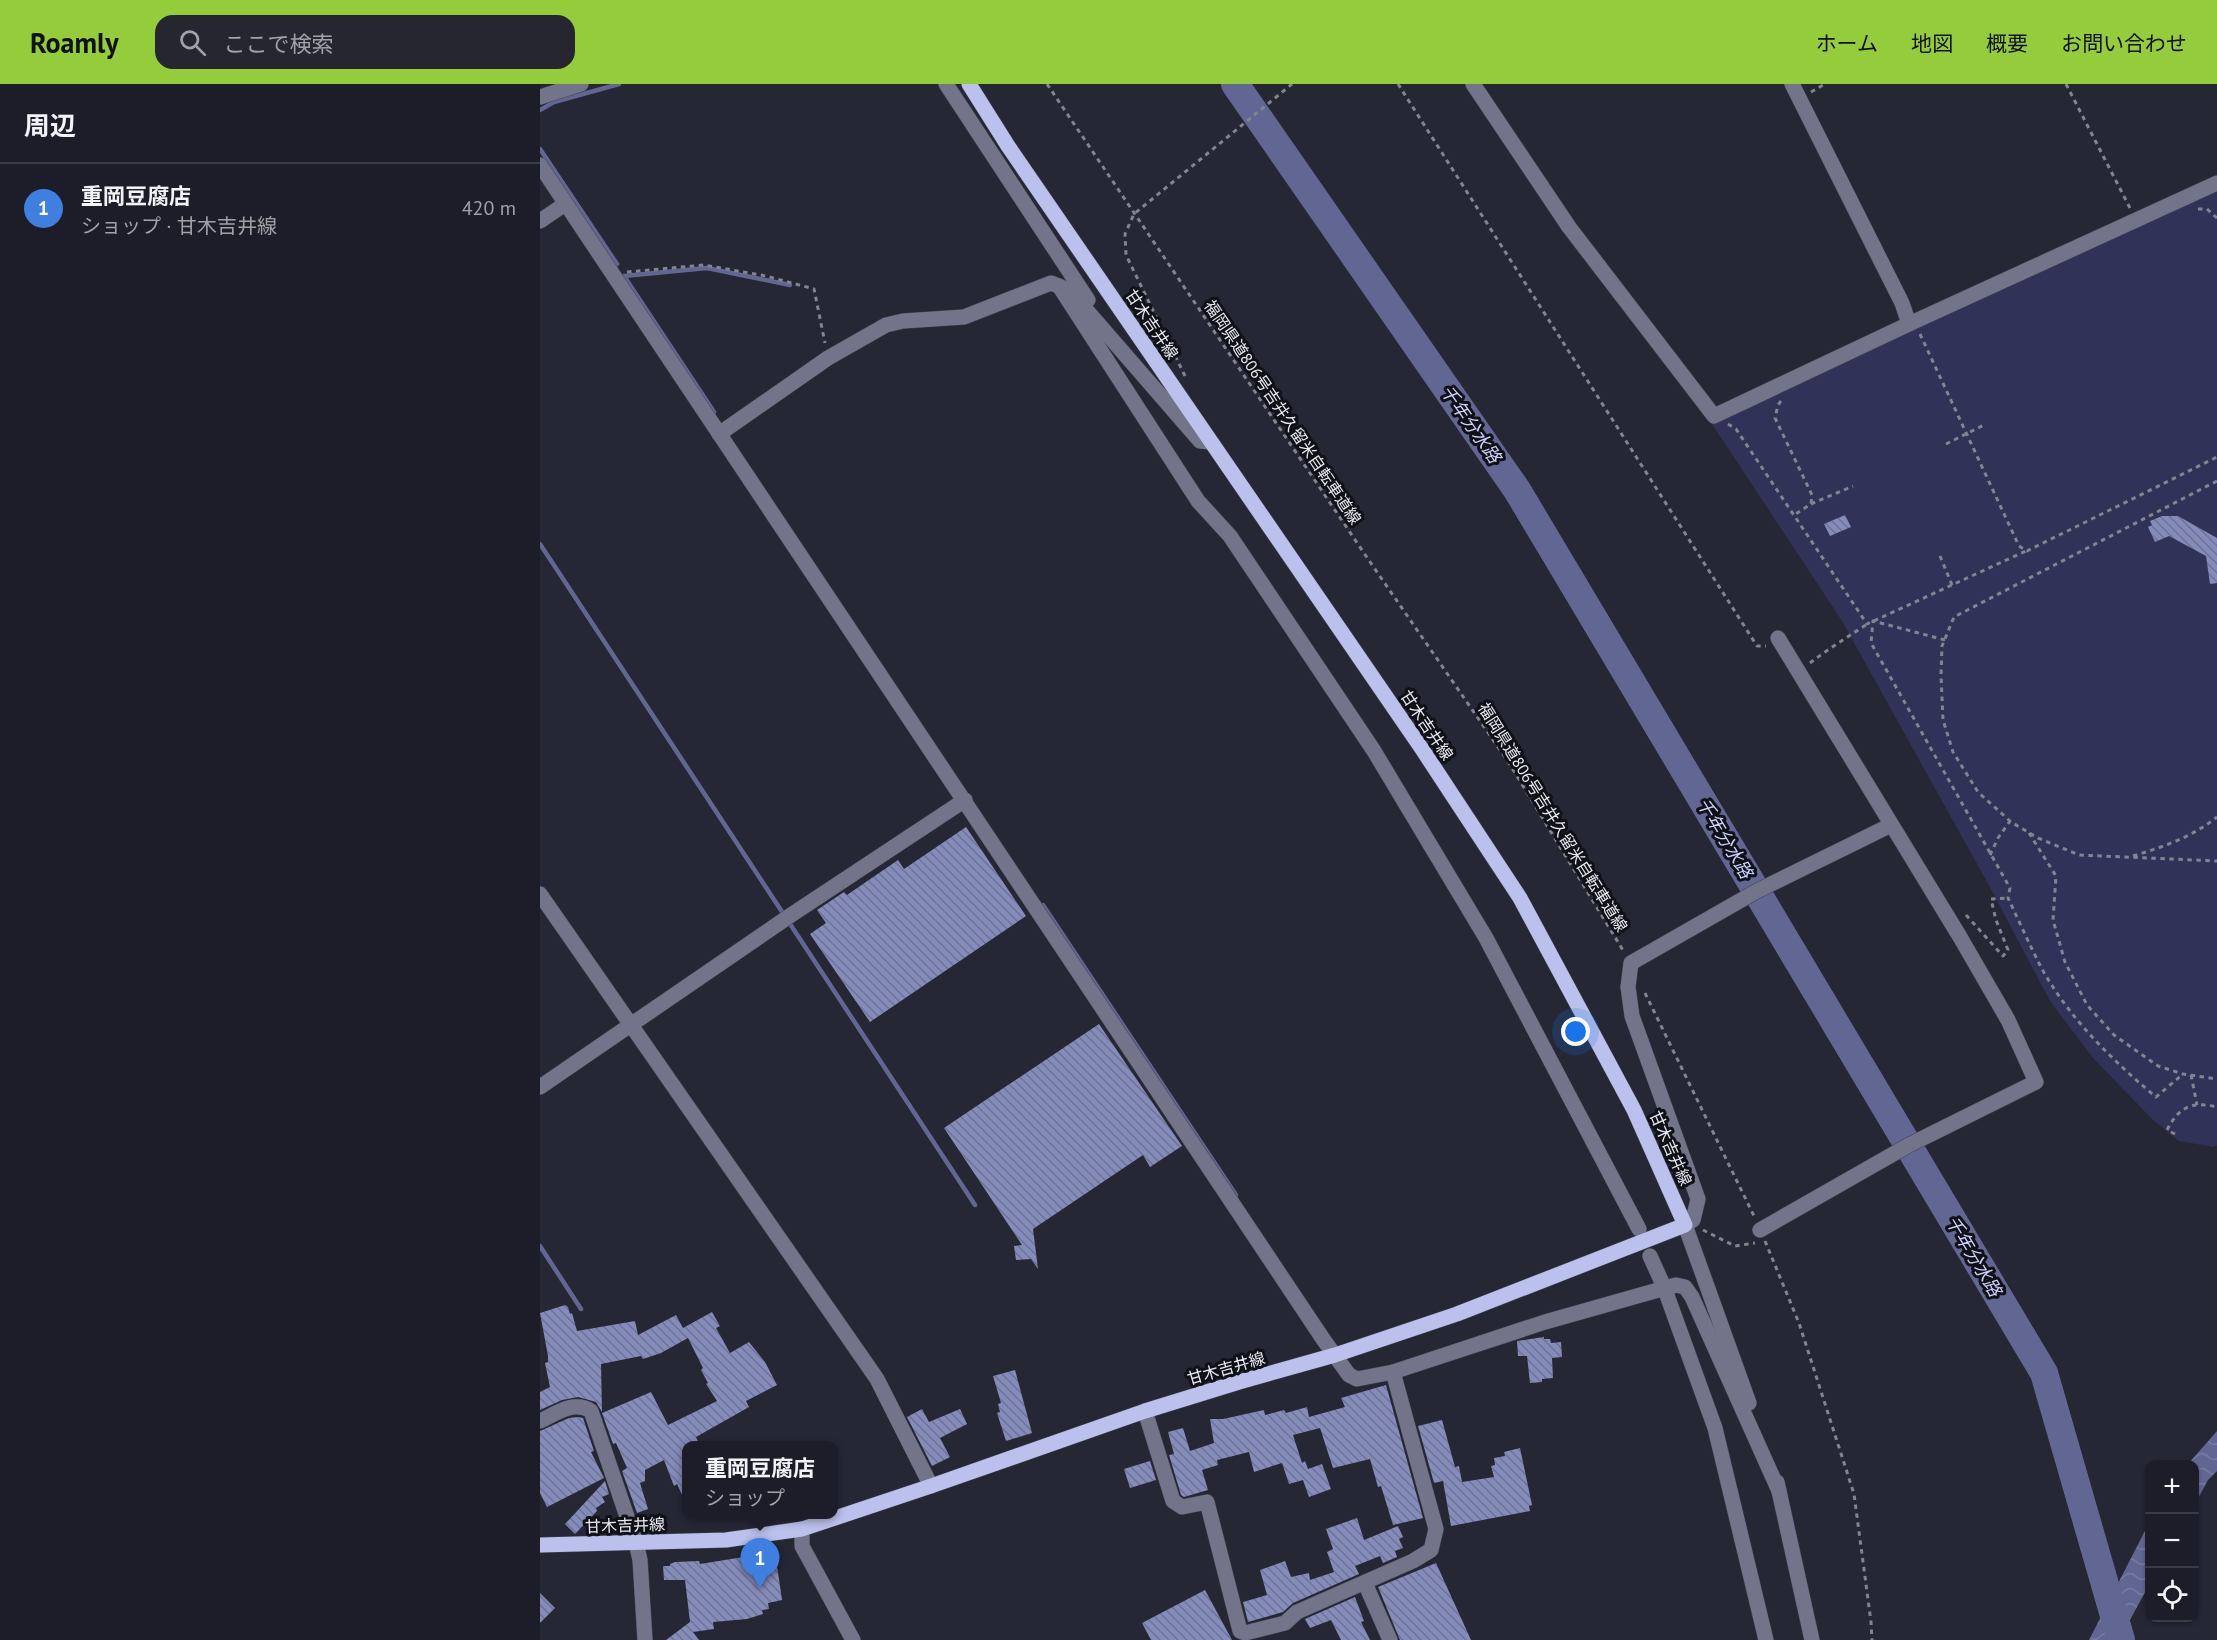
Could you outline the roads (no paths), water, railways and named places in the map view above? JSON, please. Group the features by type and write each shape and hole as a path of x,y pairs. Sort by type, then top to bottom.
{"main road":[{"name":"甘木吉井線","path":"838,1516 1145,1411 1335,1355 1457,1314 1689,1222 1634,1110 1520,898 1422,749 1015,156 969,84"},
{"name":"甘木吉井線","path":"540,1545 726,1540 802,1528 830,1519"}],"street":[{"path":"540,97 581,84"},
{"path":"946,84 1096,312 1101,327"},
{"path":"1473,84 1569,228 1714,416 1915,332 2137,220 2217,183"},
{"path":"1792,84 1915,332"},
{"path":"540,165 1349,1375 1357,1379 1393,1372 1545,1322 1664,1287 1676,1285 1685,1287 1692,1297 1779,1491"},
{"path":"540,221 565,204"},
{"path":"719,434 828,358 886,325 903,321 964,317 1051,283 1069,290 1200,441 1210,442"},
{"path":"1059,286 1198,501 1230,536 1374,751 1486,938 1638,1229"},
{"path":"1763,1236 1909,1146 2036,1082 2008,1020 1960,937 1780,641"},
{"path":"540,1088 794,913 965,800"},
{"path":"1812,1640 1777,1479 1689,1222 1698,1199 1632,1016 1628,987 1631,963 1757,891 1891,825"},
{"path":"540,894 877,1379 931,1486"},
{"path":"1650,1256 1664,1287 1715,1428 1766,1640"},
{"path":"1145,1411 1173,1501 1182,1507 1207,1502 1240,1630 1245,1633 1285,1623 1297,1612 1322,1599 1365,1583 1431,1550 1436,1529 1393,1372"},
{"path":"540,1421 568,1408 583,1406 591,1411 636,1543 640,1560 645,1640"},
{"path":"802,1528 802,1546 853,1640"},
{"path":"1365,1583 1390,1640"}],"water":[{"path":"2217,1431 2217,1471 2208,1480 2199,1497 2199,1460 2192,1460"},
{"path":"2145,1531 2145,1592 2119,1640 2089,1640"}],"waterway":[{"path":"540,110 554,102 619,84"},
{"name":"千年分水路","path":"1235,84 1517,490 2044,1373 2121,1640"},
{"path":"540,149 617,264"},
{"path":"714,412 624,276 707,268 790,285"},
{"path":"540,544 975,1205"},
{"path":"1043,905 1236,1195"},
{"path":"540,1246 581,1309"}],"place":[{"name":"重岡豆腐店","path":"760,1588"}]}
